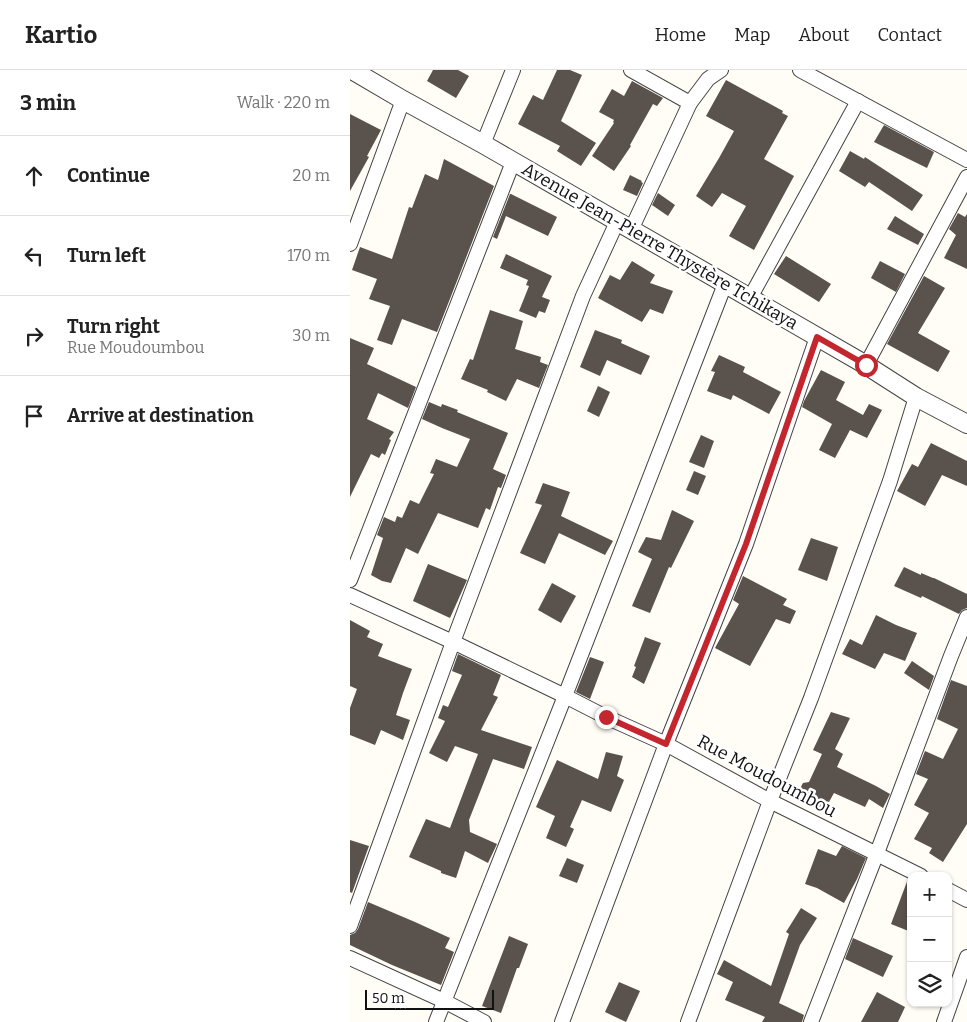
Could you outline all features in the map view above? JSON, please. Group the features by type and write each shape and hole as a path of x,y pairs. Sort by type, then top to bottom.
{"street":[{"name":"Avenue Jean-Pierre Thystère Tchikaya","path":"352,70 967,424"},
{"path":"483,144 513,70"},
{"path":"631,70 690,103"},
{"path":"350,926 453,642 583,296 624,226 690,103 708,78 721,70"},
{"path":"802,71 967,160"},
{"path":"350,244 403,100"},
{"path":"750,298 858,100"},
{"path":"350,580 513,162"},
{"path":"866,365 967,177"},
{"path":"436,1022 725,284"},
{"path":"562,1022 666,744 746,544 817,337"},
{"path":"688,1022 770,800 811,698 890,481 916,396"},
{"name":"Rue Moudoumbou","path":"350,595 666,744 770,800 913,872"},
{"path":"811,1022 967,617"},
{"path":"952,892 967,900"},
{"path":"944,1022 967,957"},
{"path":"350,958 444,1001 484,1022"}],"building":[{"path":"433,70 458,70 469,76 456,98 427,81"},
{"path":"557,70 570,70 582,75 561,121 596,143 581,166 557,151 560,146 518,124 533,95 543,100"},
{"path":"726,80 783,111 782,113 788,116 764,159 794,176 754,250 729,236 746,206 722,193 712,207 696,196 734,131 706,116"},
{"path":"632,81 663,98 657,106 653,104 631,146 614,171 592,156 614,123 614,120 599,112 612,89 624,96"},
{"path":"350,114 381,130 367,156 369,157 350,191"},
{"path":"884,125 934,152 927,168 874,142"},
{"path":"850,151 864,159 865,157 923,195 912,211 869,182 865,187 839,171"},
{"path":"444,159 494,186 437,332 402,319 392,345 377,340 390,306 369,299 377,279 352,270 360,247 392,259 409,207 412,208 425,174 438,180"},
{"path":"630,175 643,183 637,196 623,190"},
{"path":"658,193 675,205 668,216 652,205"},
{"path":"510,194 557,217 548,236 506,216 497,239 493,237"},
{"path":"958,213 965,217 967,214 967,269 944,258 956,235 949,229"},
{"path":"895,216 924,234 918,245 887,229"},
{"path":"506,254 552,276 542,297 550,300 545,313 539,311 536,318 519,311 529,286 526,285 528,280 500,268"},
{"path":"786,256 831,284 819,302 774,274"},
{"path":"632,261 655,275 650,283 673,291 663,314 650,309 642,322 598,298 610,275 620,280"},
{"path":"880,261 905,274 896,292 871,278"},
{"path":"924,276 945,288 918,333 950,351 938,372 887,344"},
{"path":"490,310 523,321 515,349 541,357 540,362 548,365 539,388 517,379 506,401 487,392 488,390 461,379 470,359 473,360"},
{"path":"595,330 622,340 621,343 650,356 641,375 607,360 600,376 580,367"},
{"path":"350,338 374,348 367,364 416,387 408,408 378,393 367,419 394,432 389,439 391,440 385,455 382,453 379,458 371,454 350,497"},
{"path":"719,355 745,367 743,372 781,392 769,414 733,395 731,400 707,391 715,372 711,371"},
{"path":"821,370 845,382 836,400 863,415 869,404 882,410 867,438 850,430 835,458 819,450 832,424 802,407"},
{"path":"598,386 610,392 599,417 587,411"},
{"path":"429,402 441,407 442,404 458,410 457,412 508,433 493,469 506,475 501,488 498,487 490,510 486,508 478,528 438,513 418,554 406,548 391,583 382,581 371,575 383,538 377,535 384,517 395,522 397,516 402,518 410,500 419,504 434,474 430,473 436,459 457,467 470,439 422,419"},
{"path":"701,435 714,441 704,468 689,462"},
{"path":"931,443 967,461 967,486 942,475 925,506 897,491 912,464 918,467"},
{"path":"694,471 706,476 698,495 686,490"},
{"path":"543,483 570,492 561,516 613,541 605,555 559,533 545,564 520,553 542,505 535,503"},
{"path":"672,510 694,521 671,568 669,567 650,613 632,606 652,559 638,552 646,537 661,540"},
{"path":"811,538 838,547 827,581 798,570"},
{"path":"428,564 467,580 450,618 413,601"},
{"path":"904,567 921,575 921,573 934,578 967,594 967,608 959,614 922,596 921,598 894,586"},
{"path":"743,576 787,599 783,605 796,611 790,624 776,619 750,666 715,648 739,604 733,600"},
{"path":"552,583 576,596 561,623 538,610"},
{"path":"876,615 917,633 905,661 884,653 875,669 842,654 850,639 862,645"},
{"path":"350,620 370,631 367,637 383,644 378,656 412,669 396,715 410,720 403,740 381,730 375,745 350,735 350,708 357,689 350,686"},
{"path":"645,637 661,643 644,684 632,677"},
{"path":"458,654 501,675 493,695 498,697 481,730 532,747 524,769 493,759 469,820 470,832 497,844 488,863 465,851 456,878 441,873 441,871 409,857 426,819 450,828 478,754 455,746 447,762 429,753 445,721 438,718 443,705 448,707 462,675 452,671"},
{"path":"590,657 604,662 590,699 576,692"},
{"path":"912,661 934,676 929,690 904,673"},
{"path":"951,680 967,686 967,824 943,862 929,853 932,848 914,839 929,813 914,805 928,779 916,774 925,751 943,759 958,729 937,719"},
{"path":"831,712 850,718 835,749 843,754 837,767 890,794 883,808 869,799 865,807 834,793 824,811 796,796 803,783 809,782 822,754 813,750"},
{"path":"606,752 623,756 617,776 624,780 611,812 582,800 570,827 574,829 566,847 546,838 555,816 536,807 557,760 598,779"},
{"path":"350,840 369,846 352,893 350,892"},
{"path":"842,846 866,858 844,903 817,888 805,884 818,849 836,856"},
{"path":"567,858 584,865 577,883 559,876"},
{"path":"907,882 907,930 891,924"},
{"path":"368,902 450,938 445,948 454,952 441,985 350,945 350,935 358,929"},
{"path":"801,908 817,918 800,945 779,1003 804,1015 802,1022 762,1022 765,1017 725,1000 733,982 717,974 724,960 771,986 789,934 786,932"},
{"path":"509,936 528,944 501,1013 482,1006"},
{"path":"853,938 893,956 883,977 845,959"},
{"path":"619,982 640,991 626,1022 605,1012"},
{"path":"877,992 905,1007 898,1022 861,1022"}],"route":[{"path":"606,717 666,744 746,544 817,337 866,365"}]}
